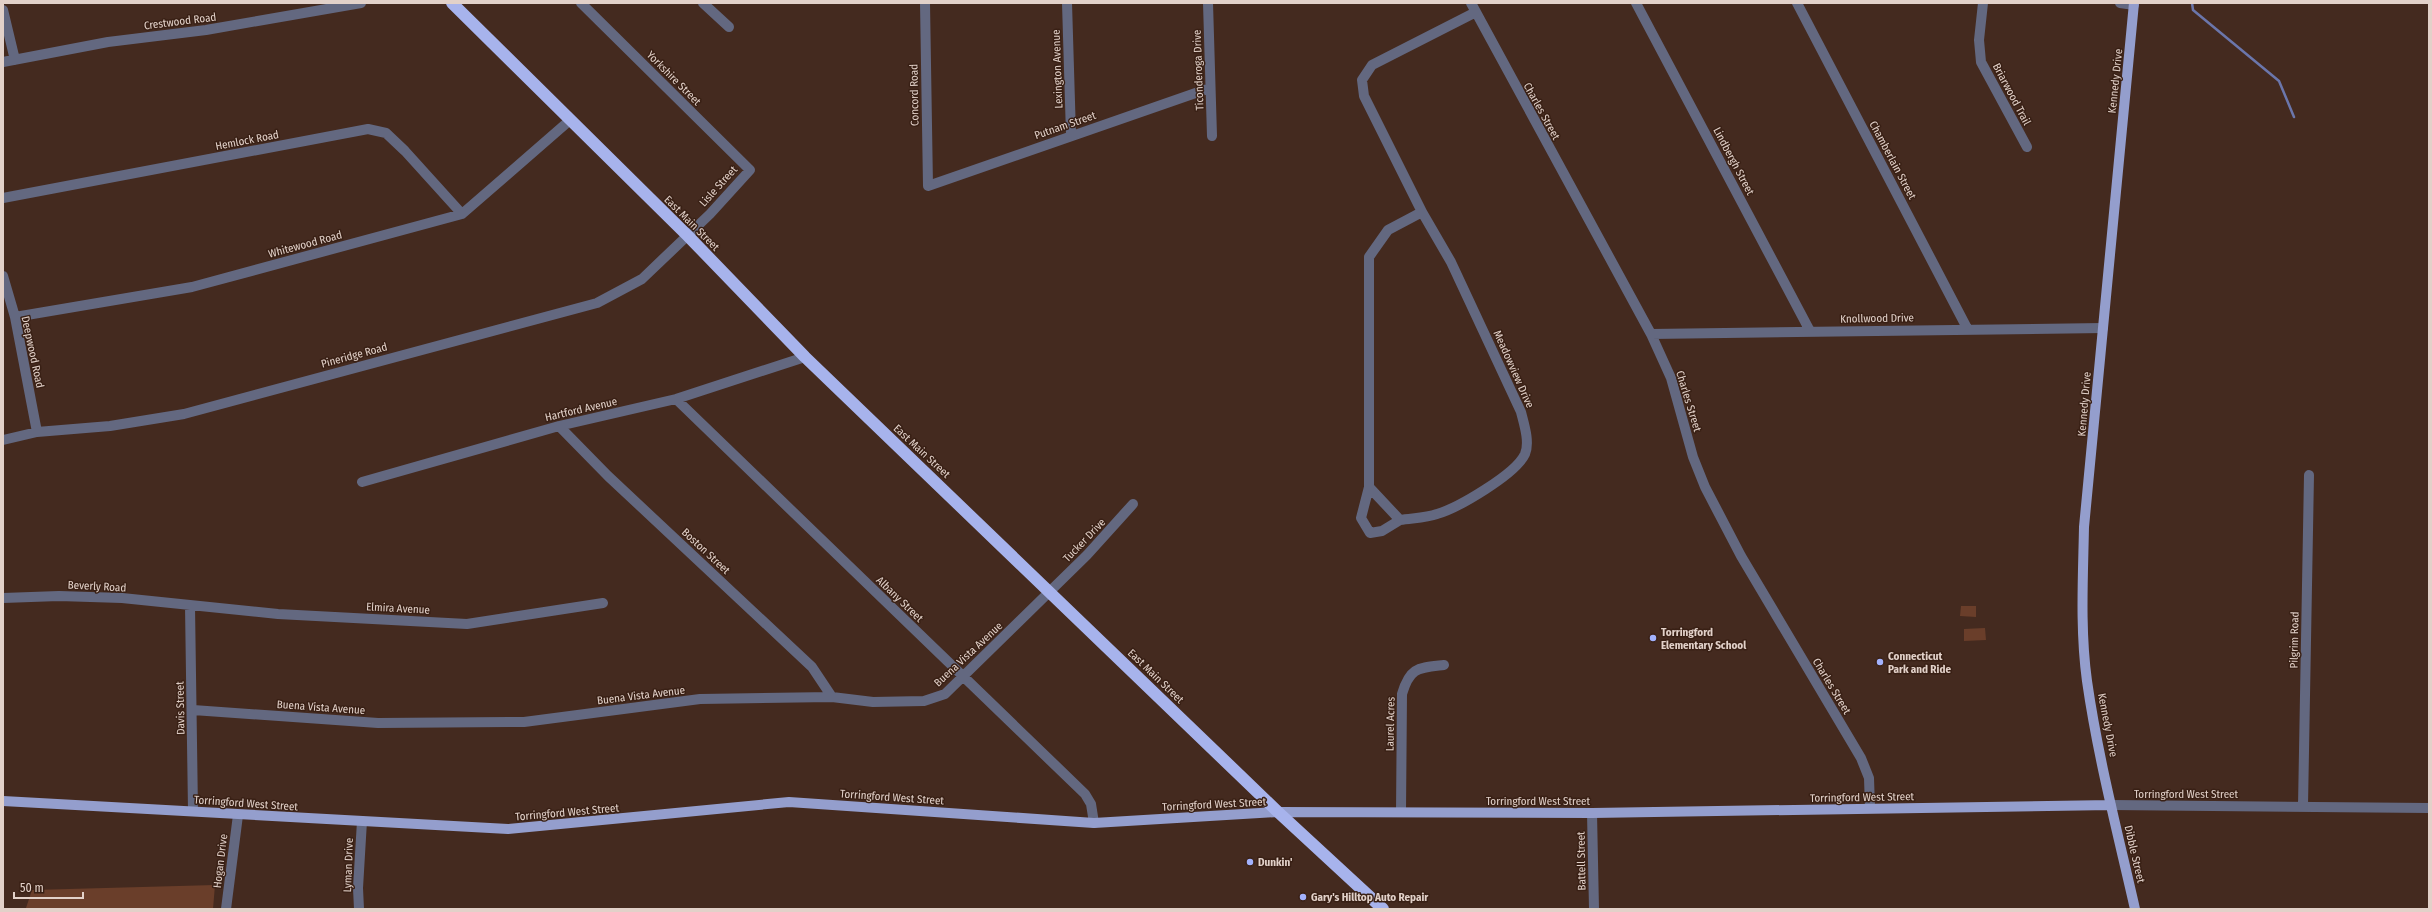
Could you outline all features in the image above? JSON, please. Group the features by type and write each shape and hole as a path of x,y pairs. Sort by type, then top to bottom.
{"highway":[{"name":"East Main Street","path":"452,3 569,121 688,236 806,358 1050,591 1278,812 1383,909"}],"main road":[{"name":"Kennedy Drive","path":"2111,806 2087,680 2082,604 2084,527 2134,4"},
{"name":"Torringford West Street","path":"3,801 508,830 789,802 1094,823 1278,812 1592,813 1870,808 2111,806"},
{"name":"Dibble Street","path":"2111,806 2135,909"}],"street":[{"name":"Crestwood Road","path":"3,62 108,42 206,30 361,3"},
{"name":"Yorkshire Street","path":"581,3 750,170"},
{"path":"703,3 729,27"},
{"name":"Concord Road","path":"925,3 928,186"},
{"name":"Lexington Avenue","path":"1067,3 1071,135"},
{"name":"Ticonderoga Drive","path":"1208,3 1212,136"},
{"name":"Charles Street","path":"1471,3 1519,95 1651,334 1671,378 1693,457 1704,487 1741,556 1861,758 1869,778 1870,808"},
{"name":"Lindbergh Street","path":"1636,3 1810,331"},
{"name":"Chamberlain Street","path":"1797,3 1967,328"},
{"name":"Briarwood Trail","path":"1983,3 1979,40 1981,62 2027,147"},
{"path":"2120,3 2134,4"},
{"path":"3,10 15,60"},
{"name":"Meadowview Drive","path":"1422,212 1388,230 1369,257 1368,487 1361,518 1370,533 1382,532 1400,520 1435,515 1463,504 1513,468 1525,454 1526,434 1521,412 1451,262 1422,212 1364,96 1362,80 1372,65 1476,12"},
{"name":"Putnam Street","path":"928,186 1071,135 1210,88"},
{"name":"Whitewood Road","path":"14,317 192,287 462,214 569,121"},
{"name":"Hemlock Road","path":"3,198 368,129 386,133 405,151 462,214"},
{"name":"Lisle Street","path":"688,236 750,170"},
{"name":"Pineridge Road","path":"3,440 37,432 110,426 184,414 597,303 642,279 688,236"},
{"name":"Deepwood Road","path":"3,276 14,317 37,432"},
{"name":"Knollwood Drive","path":"1651,334 1967,328 2103,328"},
{"name":"Hartford Avenue","path":"362,482 559,426 676,398 806,358"},
{"name":"Albany Street","path":"676,398 1085,794 1091,804 1094,823"},
{"name":"Boston Street","path":"559,426 608,476 812,667 832,697"},
{"name":"Pilgrim Road","path":"2303,806 2309,475"},
{"path":"1368,487 1400,520"},
{"name":"Tucker Drive","path":"1050,591 1133,504"},
{"name":"Buena Vista Avenue","path":"193,710 378,723 524,722 700,699 832,697 873,702 924,701 945,694 1050,591"},
{"name":"Beverly Road","path":"3,598 59,596 122,598 190,606"},
{"name":"Elmira Avenue","path":"190,606 278,614 467,624 603,602"},
{"name":"Davis Street","path":"190,606 193,710 193,811"},
{"name":"Laurel Acres","path":"1401,812 1402,694 1406,679 1418,668 1444,665"},
{"name":"Torringford West Street","path":"2111,806 2303,806 2429,808"},
{"name":"Battell Street","path":"1592,813 1594,909"},
{"name":"Hogan Drive","path":"226,909 238,815"},
{"name":"Lyman Drive","path":"359,909 358,888 362,821"}],"shaded area":[{"path":"1961,606 1976,606 1976,617 1960,616"},
{"path":"1985,628 1986,640 1964,641 1964,629"},
{"path":"215,885 213,909 3,909 26,908 32,890"}],"waterway":[{"path":"2192,3 2193,10 2279,81 2294,117"}],"place":[{"name":"Torringford Elementary School","path":"1653,638"},
{"name":"Connecticut Park and Ride","path":"1880,662"},
{"name":"Dunkin'","path":"1250,862"},
{"name":"Gary's Hilltop Auto Repair","path":"1303,897"}]}
